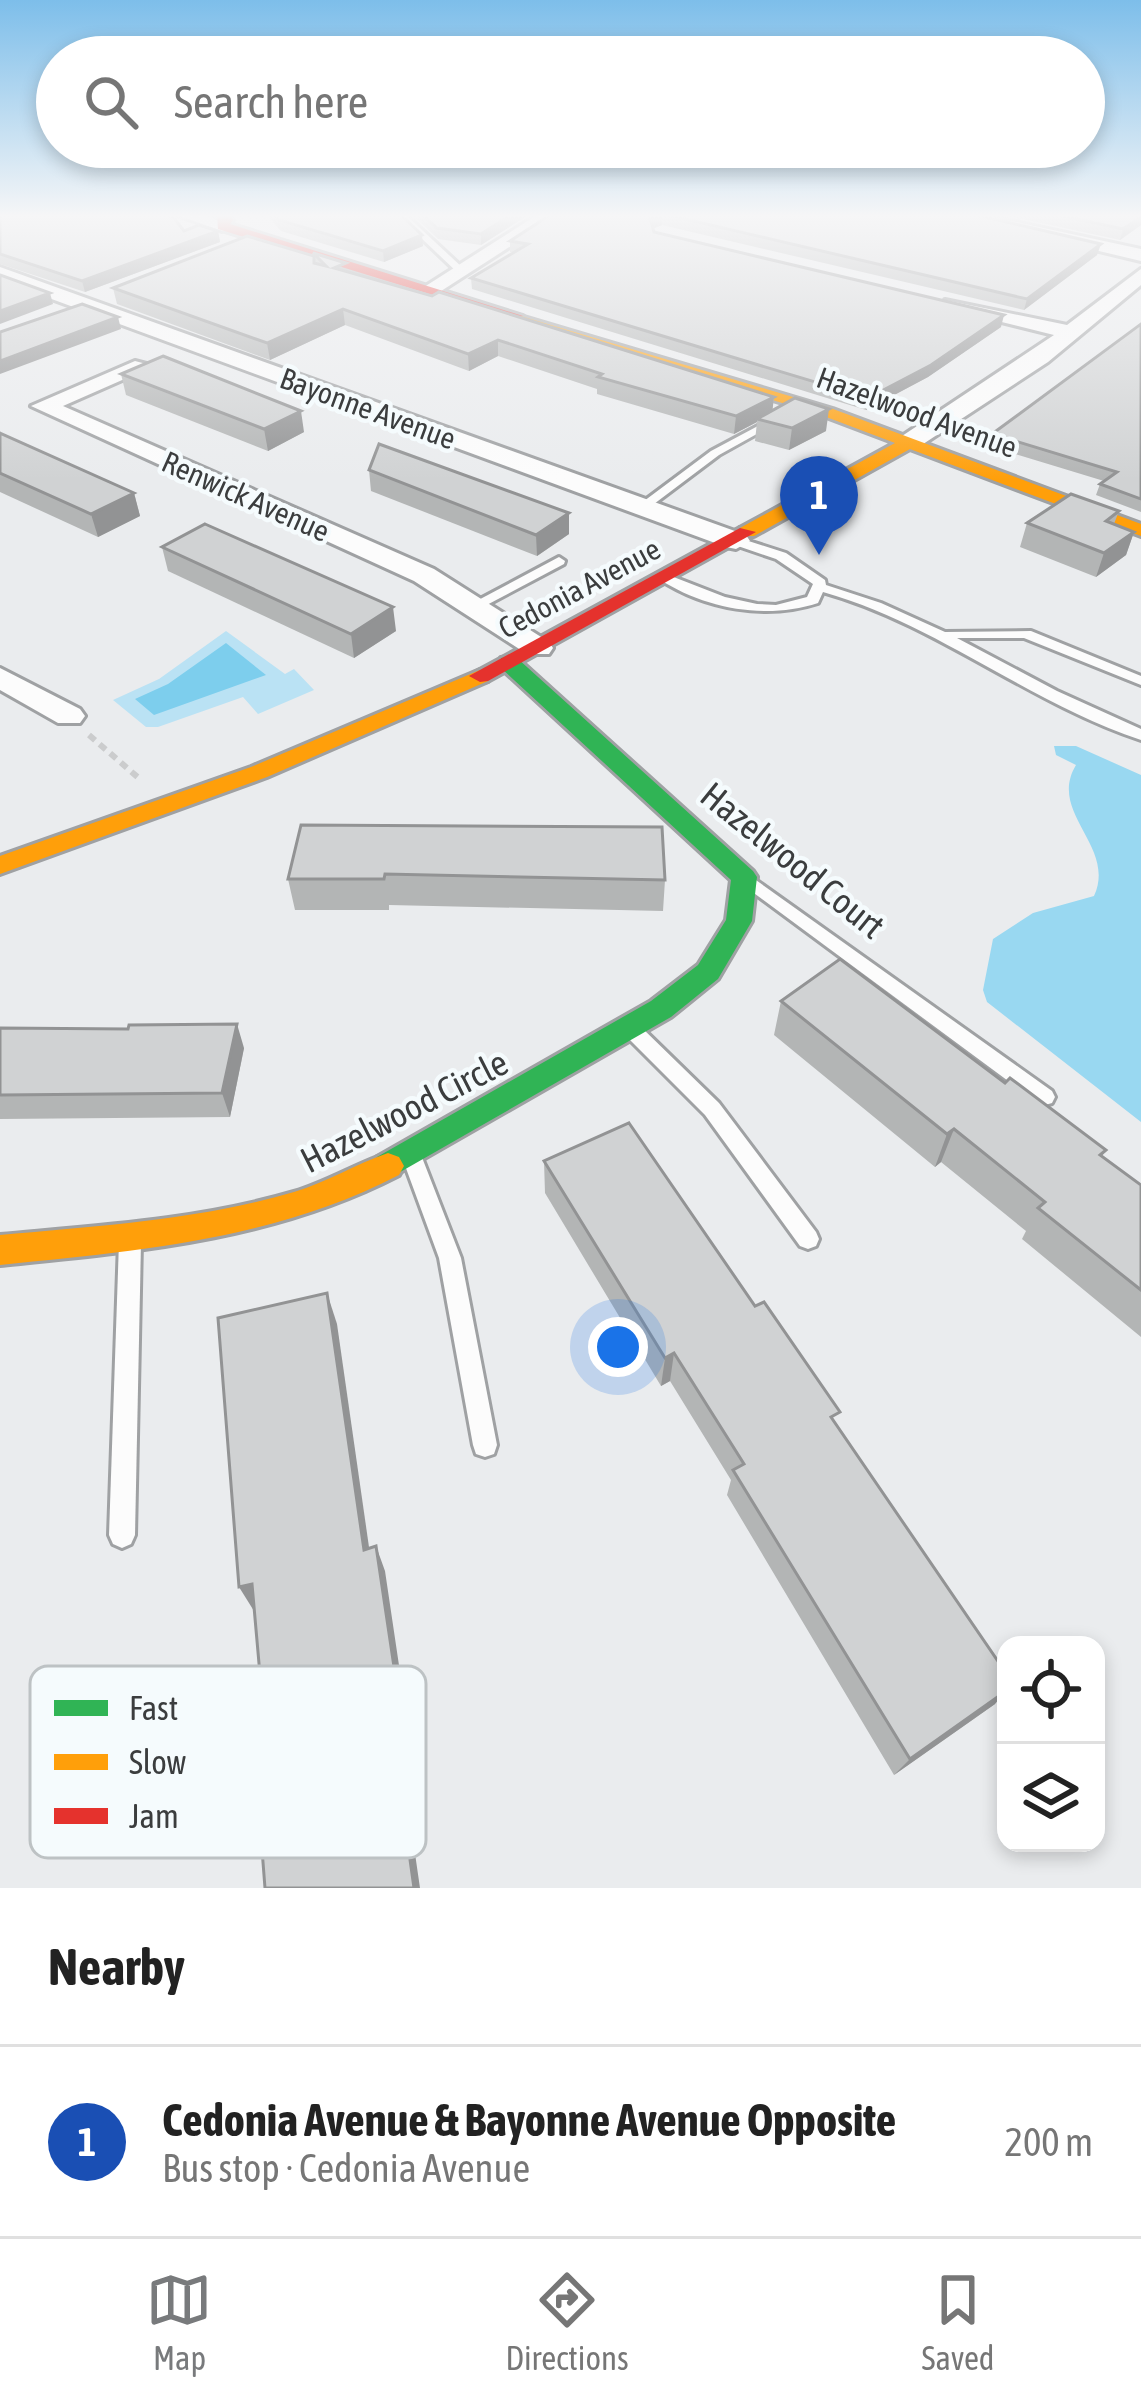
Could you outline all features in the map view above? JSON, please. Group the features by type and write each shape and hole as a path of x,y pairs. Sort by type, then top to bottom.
{"street":[{"name":"Bayonne Avenue","path":"80,303 736,541"},
{"path":"43,321 90,303"},
{"name":"Hazelwood Avenue","path":"477,303 806,405 1141,530"},
{"path":"951,303 1070,332"},
{"name":"Cedonia Avenue","path":"0,865 259,772 509,663 908,443 1106,303"},
{"name":"Renwick Avenue","path":"143,366 43,406 424,575 538,648"},
{"name":"Hazelwood Court","path":"509,663 564,722 677,813 744,877"},
{"path":"0,677 69,716"},
{"name":"Hazelwood Circle","path":"0,1250 131,1237 290,1208 411,1155 629,1028 708,972 739,921 744,877"}],"lane":[{"path":"642,507 715,453 806,405"},
{"path":"736,541 806,569 818,587 864,598 945,634 1039,689 1141,735"},
{"path":"476,605 560,561"},
{"path":"666,579 712,598 788,611 813,600 818,587"},
{"path":"945,634 1026,634 1141,681"},
{"name":"Hazelwood Court","path":"744,877 1045,1097"},
{"path":"629,1028 712,1109 808,1239"},
{"path":"411,1155 450,1258 485,1445"},
{"path":"122,1534 131,1237"}],"path":[{"path":"69,716 170,805"}],"shaded area":[{"path":"226,631 285,674 294,669 314,690 258,714 243,697 158,727 146,727 113,700 159,679"},
{"path":"226,643 266,675 154,715 135,699 168,684"},
{"path":"1054,746 1076,746 1141,775 1141,1122 987,1002 983,990 993,939 1033,913 1094,896 1097,861 1070,799 1069,782 1076,765 1056,755"}],"building":[{"path":"155,303 474,303 774,397 736,416 598,377 602,374 498,340 468,354 343,309 267,343"},
{"path":"554,303 954,303 1004,315 931,365 868,398"},
{"path":"82,304 118,317 0,361 0,332"},
{"path":"1141,324 1141,499 1100,484 1117,472 992,434"},
{"path":"163,356 301,411 264,429 121,374"},
{"path":"795,398 829,409 792,428 757,419"},
{"path":"0,433 134,493 91,514 0,473"},
{"path":"379,444 569,513 536,535 369,470"},
{"path":"1071,494 1119,511 1106,521 1134,532 1104,553 1027,523"},
{"path":"205,524 393,607 351,634 162,547"},
{"path":"301,825 662,827 665,880 385,874 384,879 288,879"},
{"path":"840,959 1005,1083 1010,1078 1106,1150 1100,1155 1141,1185 1141,1290 1038,1208 1045,1202 954,1129 947,1134 781,1001"},
{"path":"237,1024 222,1093 0,1095 0,1028"},
{"path":"629,1123 755,1306 764,1302 840,1412 831,1417 997,1660 997,1697 910,1759 733,1470 744,1464 674,1353 665,1358 544,1161"},
{"path":"327,1293 364,1550 376,1546 394,1666 259,1666 252,1584 239,1587 218,1318"},
{"path":"263,1858 410,1858 414,1888 265,1888"}],"traffic: fast":[{"path":"388,1166 661,1009 708,972 739,921 744,877 509,663"}],"traffic: slow":[{"path":"516,316 827,412 1141,530"},
{"path":"747,532 908,443"},
{"path":"0,865 259,772 480,676"},
{"path":"0,1250 149,1235 249,1218 343,1188 388,1166"}],"traffic: jam":[{"path":"474,303 516,316"},
{"path":"480,676 747,532"}],"place":[{"name":"Cedonia Avenue & Bayonne Avenue Opposite","path":"819,555"}]}
